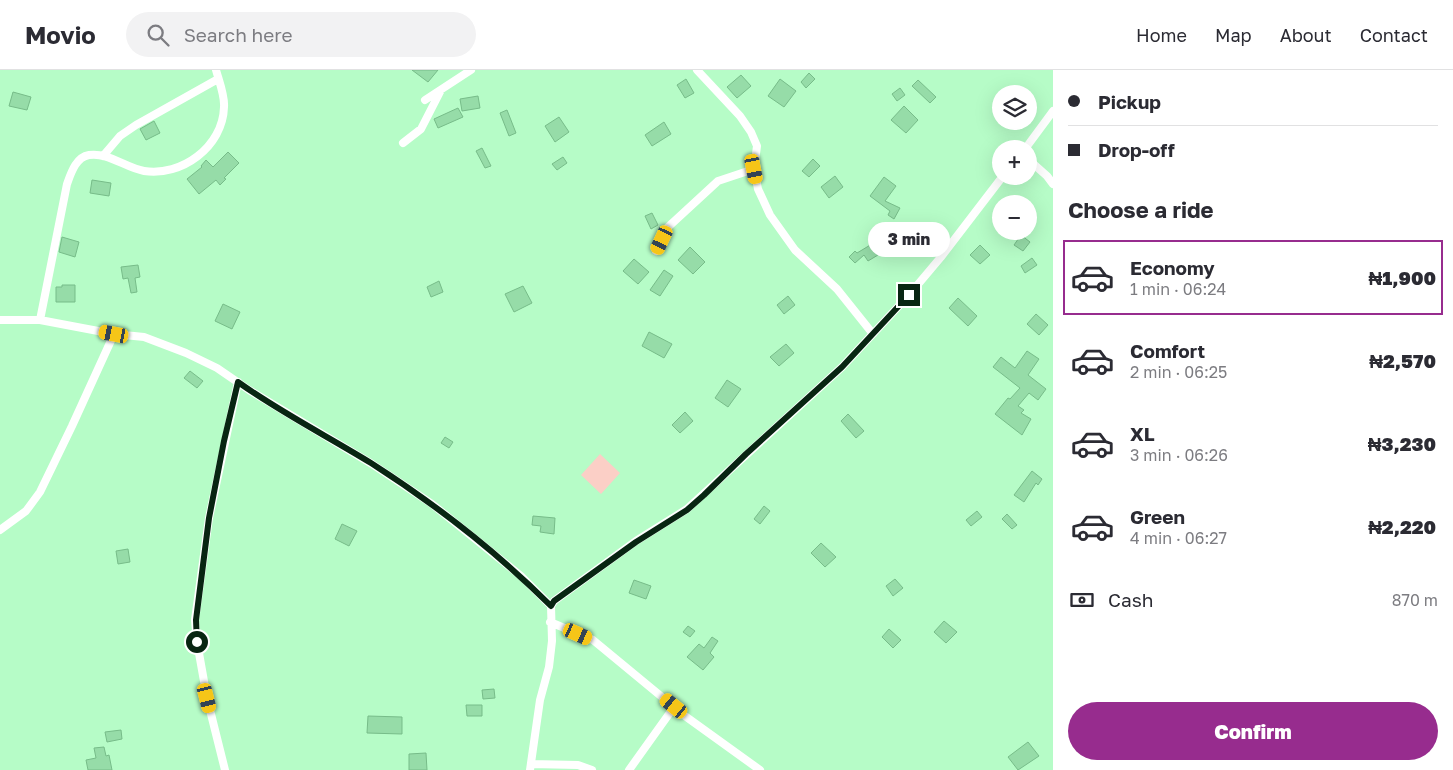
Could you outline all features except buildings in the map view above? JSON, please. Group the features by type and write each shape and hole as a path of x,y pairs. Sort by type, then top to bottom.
{"street":[{"path":"40,320 66,193 73,168 81,159 89,155 104,156 126,166 151,171 174,170 191,162 210,144 221,125 225,106 216,70"},
{"path":"425,100 471,70"},
{"path":"697,70 740,116 751,132 757,146 754,169 762,202 781,231 795,250 837,289 873,334"},
{"path":"104,156 120,136 136,125 218,79"},
{"path":"403,142 421,129 441,90"},
{"path":"1032,140 1053,111"},
{"path":"1037,167 1053,184"},
{"path":"656,251 667,228 718,181 754,169"},
{"path":"592,770 578,765 530,767 540,700 549,668 552,641 551,606 554,601 636,542 687,510 842,367 941,257 996,185"},
{"path":"0,320 40,320 114,334 144,337 173,347 218,368 372,464 432,504 521,576 551,606"},
{"path":"0,530 26,511 40,492 114,334"},
{"path":"225,770 207,698 197,642 196,620 209,518 238,382"},
{"path":"550,622 592,640 674,706 760,770"},
{"path":"629,770 674,706"}],"shaded area":[{"path":"600,454 620,473 601,494 581,475"}],"route":[{"path":"197,642 196,620 209,518 238,382 372,464 432,504 521,576 551,606 554,601 636,542 687,510 842,367 909,295"}]}
